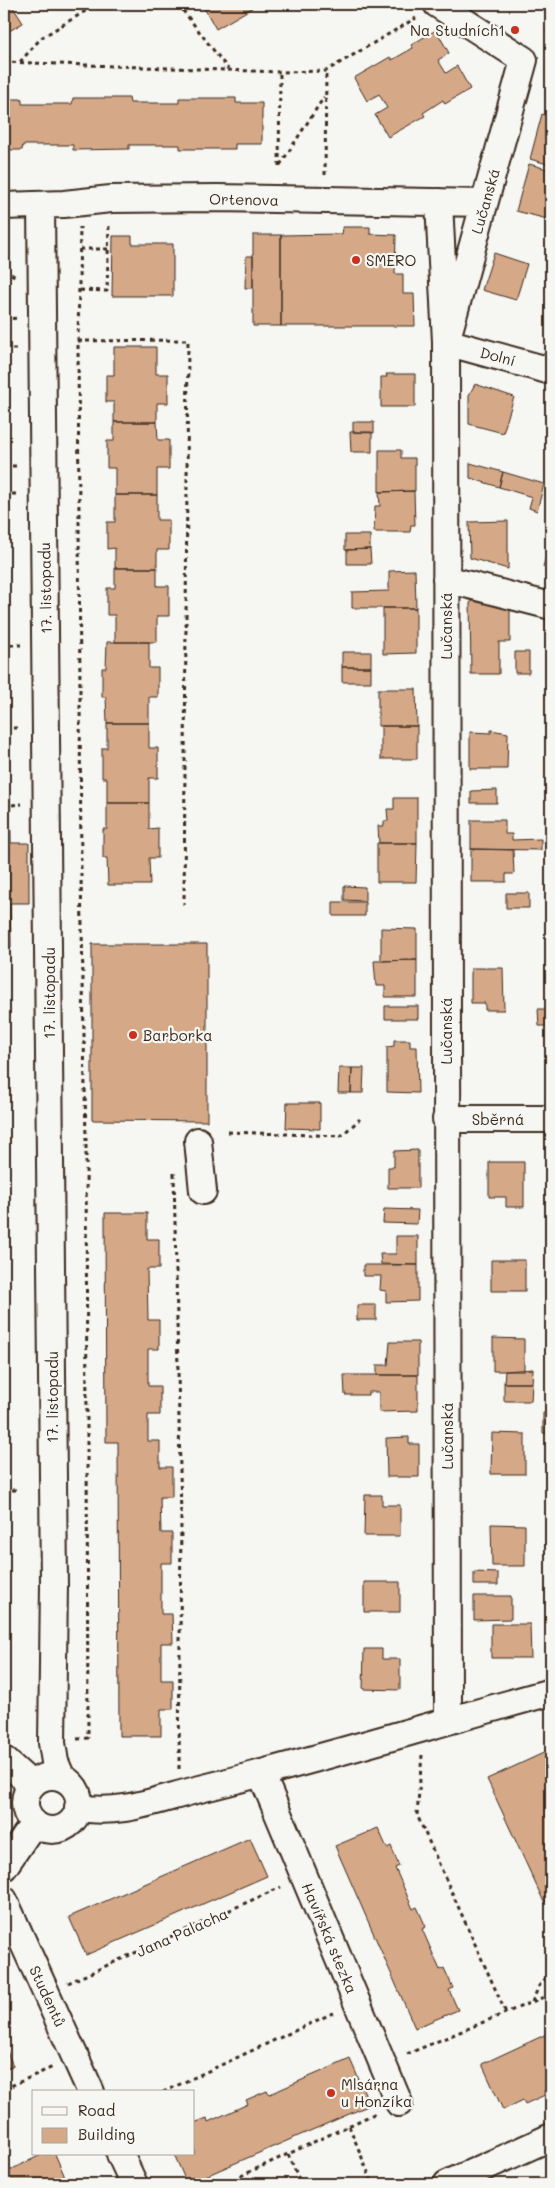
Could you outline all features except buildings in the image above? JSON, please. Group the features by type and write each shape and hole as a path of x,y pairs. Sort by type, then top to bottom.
{"street":[{"name":"Lučanská","path":"438,4 524,60 446,342"},
{"name":"Ortenova","path":"4,206 42,205 110,199 484,203"},
{"name":"Lučanská","path":"436,1724 446,1119 446,342 439,202"},
{"name":"17. listopadu","path":"42,205 54,1584 52,1743 55,1762 62,1778"},
{"name":"Dolní","path":"446,342 551,371"},
{"path":"446,578 551,606"},
{"name":"Sběrná","path":"446,1119 551,1119"},
{"path":"198,1141 202,1191"},
{"path":"78,1808 95,1812 118,1809 177,1795 261,1774 551,1692"},
{"path":"4,1760 32,1786"},
{"name":"Havířská stezka","path":"261,1774 384,2065 391,2106"},
{"path":"45,1777 62,1778 75,1790 78,1808 71,1822 65,1827 48,1830 34,1823 28,1816 25,1800 32,1786 45,1777"},
{"path":"4,1867 34,1823"},
{"name":"Studentů","path":"4,1900 91,2090"},
{"path":"446,2184 551,2137"},
{"path":"121,2156 134,2184"}],"path":[{"path":"19,63 40,38 97,4"},
{"path":"178,4 228,69"},
{"path":"4,62 280,72 326,70 438,4"},
{"path":"547,33 551,20"},
{"path":"325,200 326,70"},
{"path":"280,72 279,166 325,97"},
{"path":"69,1741 88,1738 86,1151 81,894 78,341 80,224"},
{"path":"80,290 107,291 109,233"},
{"path":"80,249 108,249"},
{"path":"78,341 188,340 184,905"},
{"path":"228,1132 340,1136 360,1119"},
{"path":"174,1171 181,1528 181,1709 177,1795"},
{"path":"4,1490 20,1490"},
{"path":"436,1724 417,1815 506,2012"},
{"name":"Jana Palacha","path":"60,1986 304,1877"},
{"path":"532,2002 539,1986 551,1972"},
{"path":"384,2065 551,1994"},
{"path":"167,2090 357,2002"},
{"path":"4,2090 55,2066"},
{"path":"229,2184 228,2182 391,2106"},
{"path":"349,2126 372,2182"},
{"path":"288,2154 301,2184"}],"place":[{"name":"Na Studních1","path":"515,30"},
{"name":"SMERO","path":"356,260"},
{"name":"Barborka","path":"133,1035"},
{"name":"Mlsárna u Honzíka","path":"331,2093"}]}
